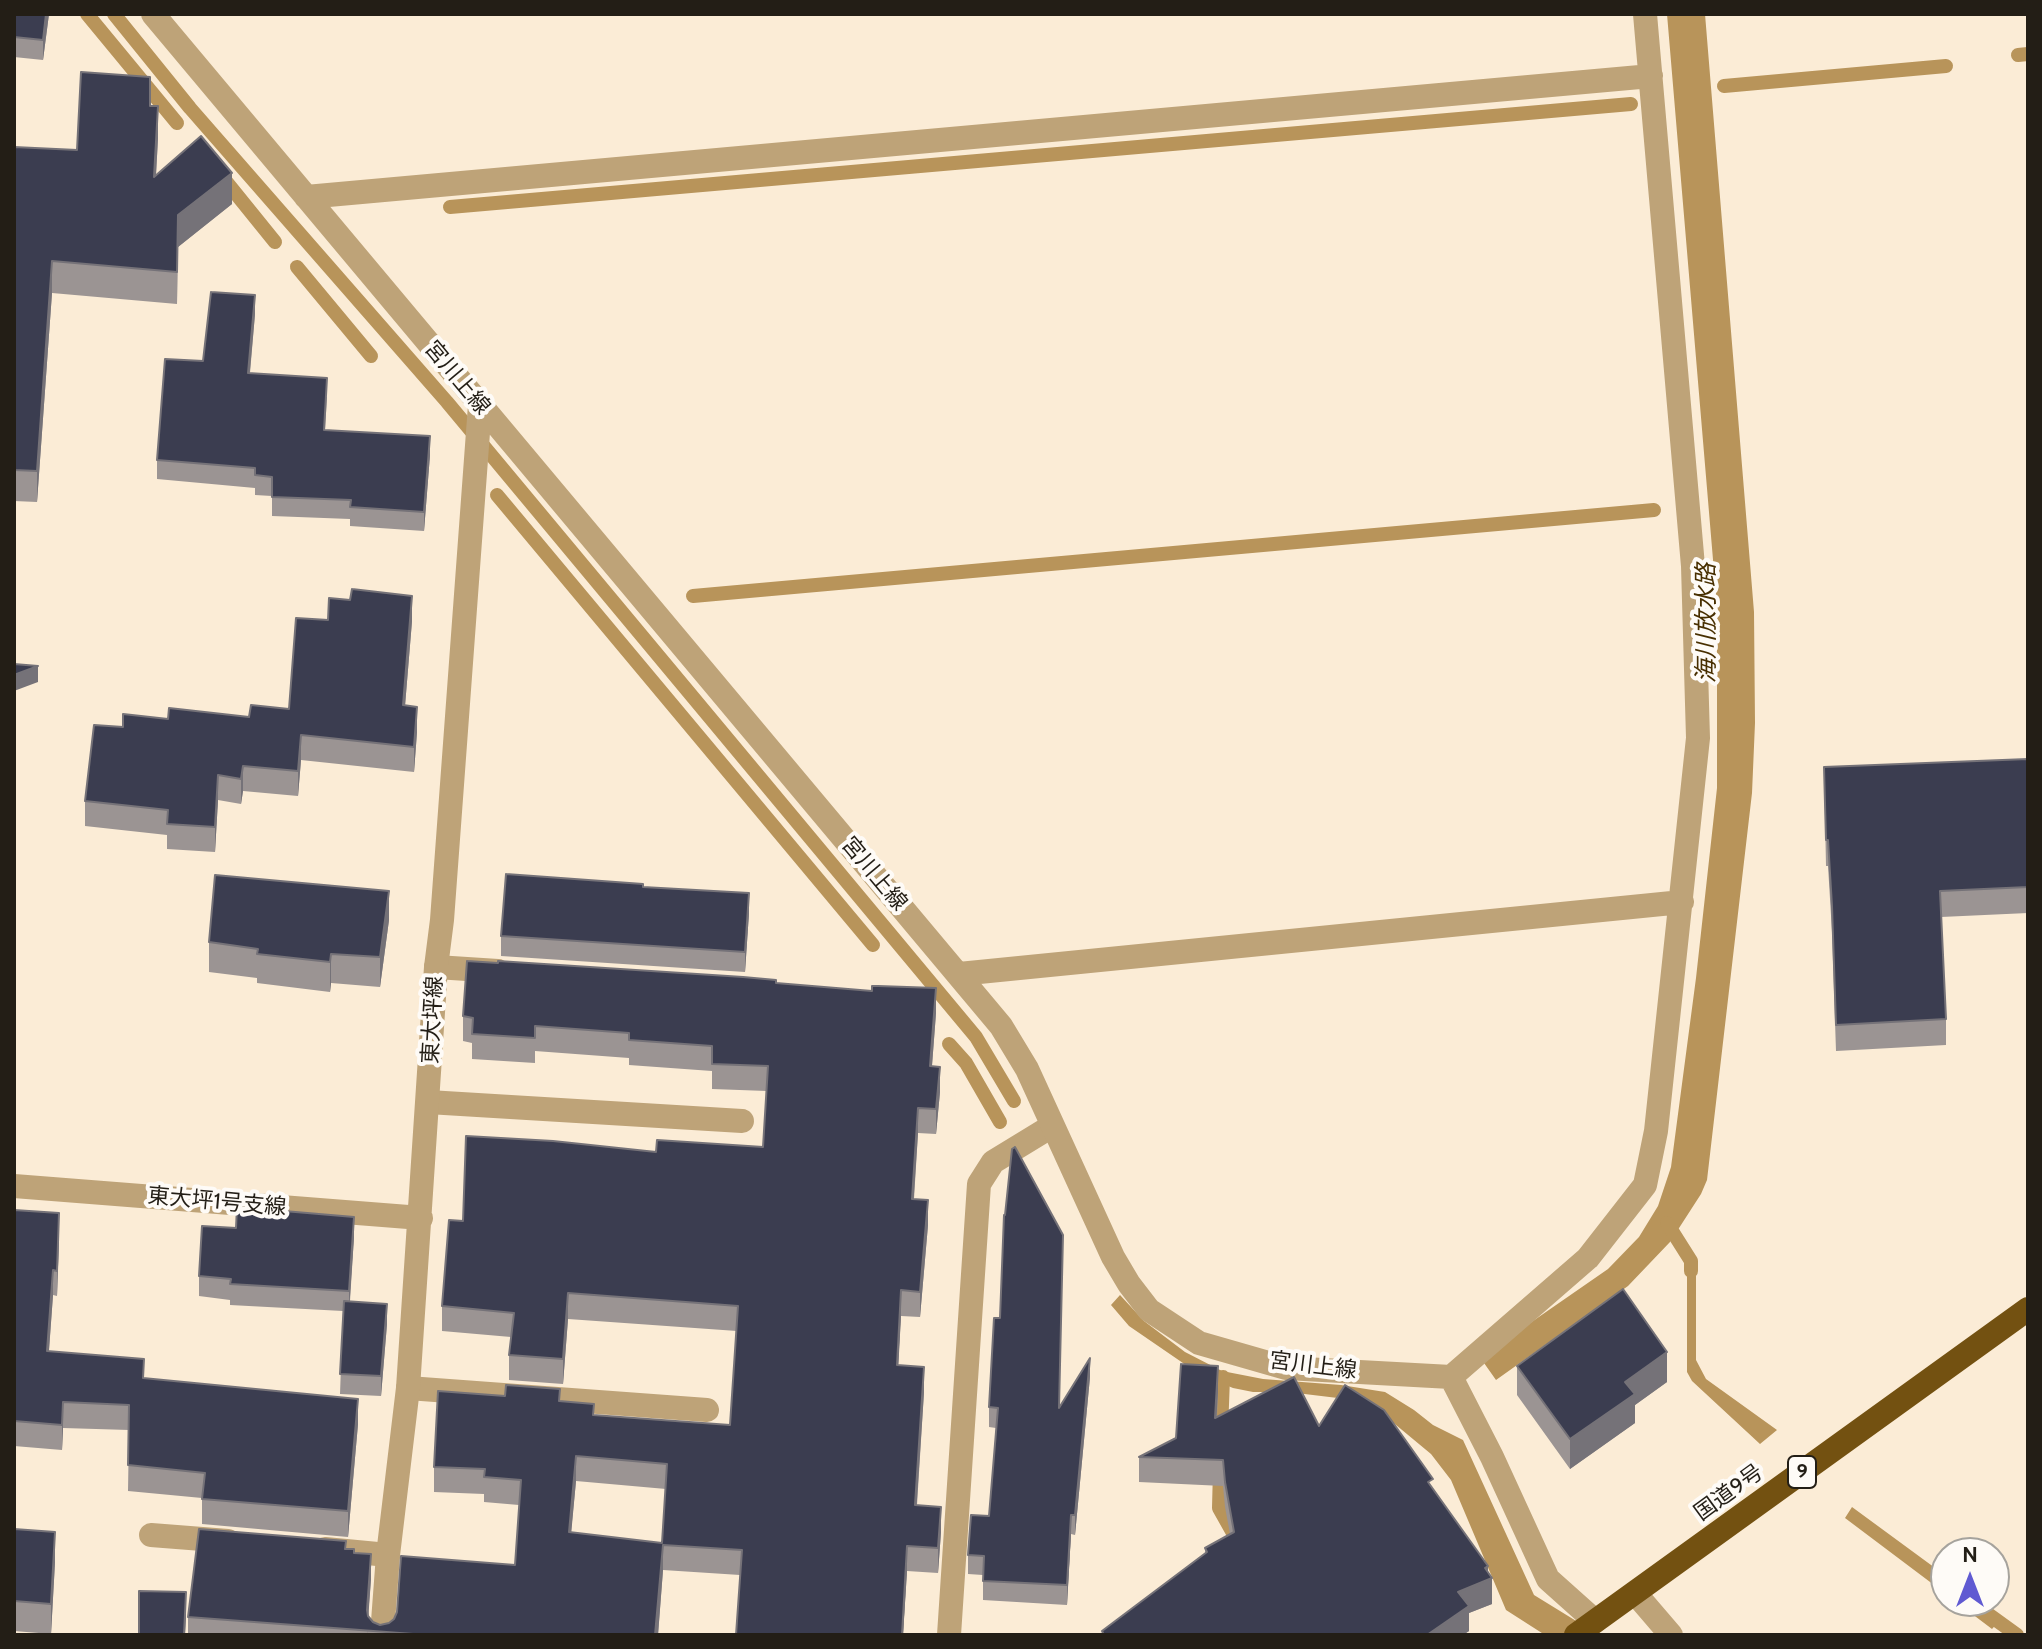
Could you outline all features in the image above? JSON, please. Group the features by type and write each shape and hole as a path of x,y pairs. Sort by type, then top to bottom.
{"highway":[{"name":"国道9号","path":"1586,1628 2028,1309"}],"street":[{"name":"宮川上線","path":"153,14 959,974 1027,1069 1113,1257 1149,1310 1199,1343 1286,1368 1451,1377"},
{"path":"1586,1628 1548,1579 1451,1377 1588,1258 1645,1185 1656,1131 1698,738 1693,582 1645,14"},
{"path":"306,197 1651,76"},
{"name":"東大坪線","path":"382,1635 388,1555 408,1388 436,967 480,405"},
{"path":"959,974 1682,902"},
{"path":"436,967 515,972"},
{"path":"428,1102 742,1121"},
{"path":"949,1635 979,1184 993,1162 1052,1126"},
{"name":"東大坪1号支線","path":"14,1186 421,1218"},
{"path":"408,1388 707,1410"},
{"path":"151,1535 246,1543"},
{"path":"309,1548 388,1555"},
{"path":"1635,1593 1671,1635"}],"shaded area":[{"path":"1667,14 1705,14 1754,612 1752,793 1707,1180 1670,1242 1628,1286 1496,1380 1484,1363 1494,1348 1608,1269 1639,1237 1658,1206 1671,1167 1696,978 1717,788 1717,607"},
{"path":"1687,1257 1696,1257 1696,1360 1706,1379 1777,1430 1760,1444 1692,1381 1687,1372"},
{"path":"1120,1295 1144,1321 1185,1352 1222,1371 1263,1379 1385,1392 1433,1425 1463,1440 1534,1595 1599,1635 1545,1635 1506,1610 1451,1480 1431,1454 1390,1420 1346,1399 1288,1392 1253,1392 1233,1388 1199,1374 1129,1326 1111,1305"},
{"path":"1852,1507 1930,1564 1930,1582 1845,1518"},
{"path":"1976,1617 2002,1618 1992,1629"}],"building":[{"path":"14,14 46,14 43,40 14,37"},
{"path":"81,72 150,77 150,106 158,106 154,177 201,136 232,173 178,215 177,272 52,261 37,471 14,470 14,147 77,150"},
{"path":"211,292 255,295 248,373 327,378 324,430 430,436 424,512 350,507 351,500 272,497 272,477 255,475 255,468 157,460 165,359 203,361"},
{"path":"352,589 412,596 403,705 417,707 414,747 301,735 298,771 243,766 241,779 218,775 215,827 167,824 168,810 85,801 94,725 123,727 123,714 168,719 169,708 249,717 251,705 289,709 296,618 328,620 329,598 350,600"},
{"path":"14,664 38,666 14,675"},
{"path":"2028,759 2028,887 1940,891 1946,1019 1836,1025 1824,767"},
{"path":"506,874 749,893 745,952 501,936"},
{"path":"215,875 389,891 380,957 331,954 330,962 257,954 258,949 209,942"},
{"path":"467,961 743,977 776,980 776,983 872,991 872,986 936,988 930,1066 940,1067 936,1109 918,1108 912,1199 928,1200 920,1292 901,1290 897,1365 924,1367 915,1505 941,1507 938,1548 907,1546 902,1635 736,1635 742,1550 663,1545 655,1635 413,1635 188,1617 199,1529 346,1541 345,1549 371,1554 367,1610 373,1622 380,1625 389,1623 397,1612 401,1556 515,1565 521,1480 484,1477 485,1469 434,1467 438,1391 505,1396 506,1385 560,1389 559,1401 594,1404 593,1415 730,1425 738,1306 568,1293 563,1359 509,1355 514,1313 442,1306 449,1220 463,1221 466,1136 656,1152 657,1140 763,1147 768,1066 712,1064 712,1046 629,1040 629,1033 535,1026 535,1038 472,1034 473,1018 463,1016","holes":["576,1456 667,1464 662,1543 569,1532"]},
{"path":"1015,1147 1063,1235 1059,1408 1090,1358 1075,1515 1071,1515 1067,1585 983,1581 984,1556 968,1555 971,1515 989,1516 998,1408 989,1407 994,1318 1000,1318 1004,1215 1012,1149"},
{"path":"237,1207 354,1217 349,1291 230,1284 231,1279 199,1276 202,1226 236,1228"},
{"path":"14,1210 59,1213 57,1271 53,1270 47,1351 144,1359 143,1378 358,1399 348,1511 202,1499 205,1473 128,1465 129,1405 63,1402 62,1425 14,1421"},
{"path":"1623,1289 1667,1352 1625,1382 1635,1394 1570,1439 1517,1366"},
{"path":"344,1301 387,1304 381,1376 340,1374"},
{"path":"1181,1364 1218,1366 1215,1418 1294,1377 1319,1426 1345,1385 1384,1410 1433,1479 1428,1482 1488,1566 1485,1568 1492,1578 1458,1592 1469,1606 1427,1635 1104,1635 1102,1631 1207,1552 1205,1548 1234,1532 1223,1460 1139,1457 1176,1438"},
{"path":"14,1529 55,1532 51,1604 14,1601"},
{"path":"139,1591 186,1592 184,1635 139,1635"}],"waterway":[{"path":"87,14 177,123"},
{"path":"114,14 190,108 447,402 976,1037 1014,1101"},
{"path":"2018,55 2028,54"},
{"path":"1724,86 1946,66"},
{"path":"450,207 1631,104"},
{"path":"220,174 275,242"},
{"path":"297,267 371,356"},
{"path":"497,495 873,945"},
{"path":"693,596 1654,510"},
{"path":"949,1044 966,1063 1000,1122"},
{"path":"1667,1223 1691,1261 1691,1271"},
{"path":"1221,1432 1223,1377"},
{"path":"1220,1469 1219,1508 1237,1540"},
{"path":"1992,1617 2017,1635"}],"water label":[{"name":"海川放水路","path":"1707,623"}]}
